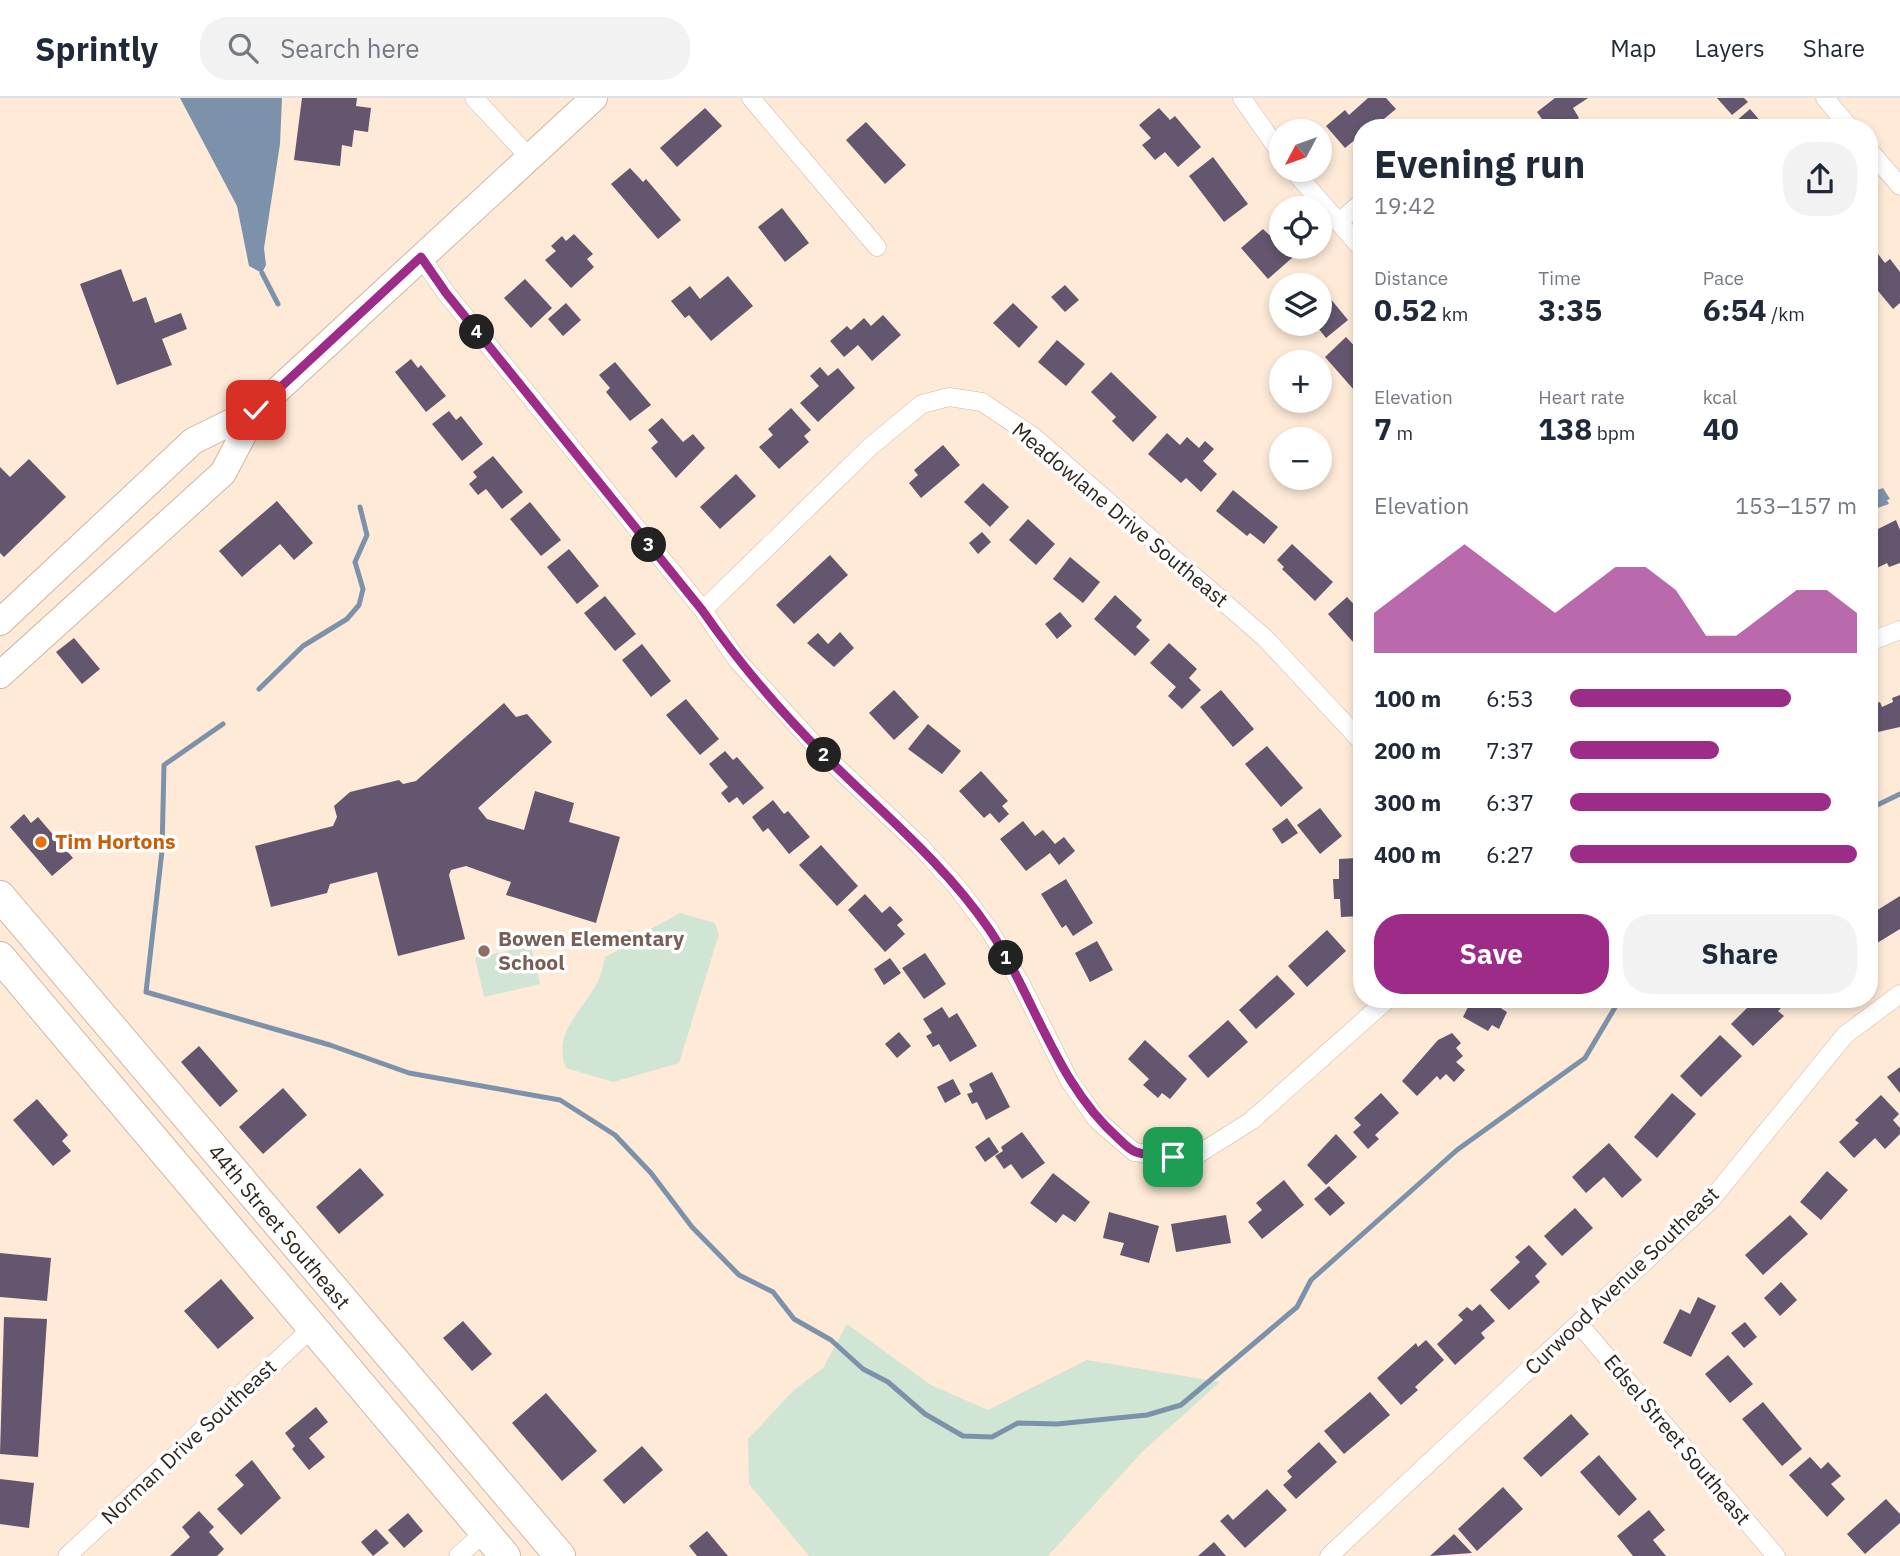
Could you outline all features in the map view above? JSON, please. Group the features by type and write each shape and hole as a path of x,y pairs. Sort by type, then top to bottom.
{"main road":[{"path":"0,622 193,441 256,410 594,98"},
{"path":"0,675 223,473 256,410"},
{"path":"151,539 178,496 178,489 162,469"},
{"name":"44th Street Southeast","path":"0,897 560,1556"},
{"name":"44th Street Southeast","path":"0,957 505,1556"},
{"path":"104,1081 135,1095 151,1096 163,1091"},
{"path":"267,1274 303,1291 320,1293 331,1288"},
{"path":"312,1328 332,1324 352,1326 376,1340"}],"street":[{"path":"474,98 530,158"},
{"path":"751,98 877,247"},
{"path":"1242,98 1269,137"},
{"path":"1825,98 1842,119"},
{"path":"1878,160 1900,186"},
{"path":"1304,182 1353,238"},
{"path":"1339,222 1353,210"},
{"path":"421,257 454,303 702,610 737,660 825,756 920,846 957,887 990,931 1015,974 1069,1080 1097,1120 1134,1152 1173,1157 1200,1153 1251,1121 1378,1008"},
{"name":"Meadowlane Drive Southeast","path":"702,610 871,446 922,404 949,397 982,402 1034,437 1265,638 1353,732"},
{"path":"1878,639 1900,630"},
{"name":"Curwood Avenue Southeast","path":"1329,1556 1711,1200 1844,1035 1900,994"},
{"name":"Edsel Street Southeast","path":"1579,1324 1776,1556"},
{"name":"Norman Drive Southeast","path":"67,1556 312,1328"},
{"path":"458,1556 485,1532"}],"green space":[{"path":"680,913 715,923 719,934 679,1063 613,1082 566,1068 563,1043 566,1031 599,979 605,957 617,951 622,933 630,930 643,933"},
{"path":"531,946 540,984 484,997 475,958"},
{"path":"847,1324 931,1385 988,1410 1087,1360 1220,1382 1141,1453 1048,1556 809,1556 749,1484 748,1439 793,1391 823,1368"}],"water":[{"path":"180,98 282,98 280,144 264,248 266,265 262,273 249,266 237,206"},
{"path":"1883,488 1890,499 1887,500 1889,504 1878,508 1878,490"}],"building":[{"path":"302,98 357,98 356,106 371,108 368,132 354,130 352,147 342,145 340,166 294,160"},
{"path":"1368,98 1386,98 1396,109 1384,119 1353,119 1353,141 1345,148 1332,133 1332,121 1345,110 1349,115"},
{"path":"1555,98 1588,98 1573,108 1578,119 1542,119 1537,112"},
{"path":"1717,98 1744,98 1748,102 1732,115"},
{"path":"705,108 722,126 677,167 660,148"},
{"path":"1159,108 1170,120 1175,116 1201,147 1178,167 1165,152 1155,160 1142,145 1151,138 1139,125"},
{"path":"1750,109 1759,119 1738,119"},
{"path":"866,122 906,165 885,184 846,140"},
{"path":"1213,157 1248,204 1224,222 1189,176"},
{"path":"630,168 643,182 646,179 681,220 658,239 611,184"},
{"path":"782,208 809,243 785,262 758,227"},
{"path":"1263,229 1269,235 1269,259 1291,259 1275,273 1269,273 1268,279 1241,248"},
{"path":"574,234 593,254 587,259 594,267 571,288 545,260 556,251 551,246 562,236 566,241"},
{"path":"1878,254 1885,263 1890,259 1900,272 1900,303 1893,309 1878,291"},
{"path":"121,269 133,302 146,297 155,323 181,313 187,329 162,339 172,365 117,385 80,284"},
{"path":"728,276 753,306 711,341 689,315 685,318 671,301 690,286 700,299"},
{"path":"525,279 552,308 531,328 504,298"},
{"path":"1065,285 1079,300 1065,312 1051,297"},
{"path":"1332,301 1348,320 1332,333"},
{"path":"566,303 581,320 563,336 548,319"},
{"path":"1013,303 1038,327 1019,348 993,323"},
{"path":"883,315 901,335 872,361 858,345 844,357 830,341 847,326 851,330 864,318 871,326"},
{"path":"1346,337 1353,344 1353,389 1332,365 1332,350"},
{"path":"1057,340 1085,364 1066,386 1038,362"},
{"path":"411,359 418,368 421,365 446,396 426,412 395,372"},
{"path":"615,362 651,405 630,421 606,392 610,388 599,375"},
{"path":"820,367 828,376 838,368 855,388 818,422 800,403 819,386 810,376"},
{"path":"1111,372 1157,417 1133,442 1112,421 1116,417 1091,392"},
{"path":"791,408 811,430 804,436 809,442 779,469 759,447 773,435 768,429"},
{"path":"449,411 456,420 461,416 483,444 462,461 432,424"},
{"path":"662,418 683,442 693,434 705,448 676,478 651,448 658,442 648,430"},
{"path":"1167,433 1180,445 1187,437 1199,448 1205,441 1214,449 1203,461 1217,474 1201,492 1186,478 1181,483 1148,454"},
{"path":"943,445 960,465 921,498 909,483 918,475 914,470"},
{"path":"493,456 523,492 502,509 486,489 478,495 469,484 477,477 473,472"},
{"path":"29,459 66,497 4,557 0,553 0,467 10,477"},
{"path":"736,474 756,496 720,529 700,507"},
{"path":"983,483 1009,507 990,527 964,502"},
{"path":"1233,490 1278,527 1264,544 1250,533 1247,536 1216,511"},
{"path":"277,501 313,543 294,560 280,544 242,577 219,551"},
{"path":"530,502 561,540 541,556 510,519"},
{"path":"1028,519 1055,544 1036,565 1009,540"},
{"path":"1896,520 1900,530 1900,563 1889,567 1887,563 1878,568 1878,529"},
{"path":"982,532 991,542 978,554 969,543"},
{"path":"1292,544 1333,582 1315,601 1282,569 1284,567 1277,560"},
{"path":"569,549 599,586 577,604 547,567"},
{"path":"830,555 848,575 794,624 776,605"},
{"path":"1070,557 1100,582 1083,603 1053,579"},
{"path":"1115,595 1142,620 1136,627 1150,640 1135,656 1094,619"},
{"path":"605,596 636,634 615,651 584,613"},
{"path":"1347,597 1353,603 1353,642 1328,614"},
{"path":"1060,612 1072,626 1057,639 1045,624"},
{"path":"840,632 854,648 834,667 807,643 818,633 828,644"},
{"path":"74,638 100,669 82,684 56,652"},
{"path":"1169,643 1197,669 1189,678 1201,690 1182,709 1168,696 1176,687 1150,663"},
{"path":"642,644 671,681 651,697 622,660"},
{"path":"894,690 919,717 894,740 869,713"},
{"path":"1221,690 1254,729 1233,747 1200,707"},
{"path":"1900,695 1900,727 1878,732 1878,703 1882,707 1893,702 1892,698"},
{"path":"686,699 719,739 700,755 666,715"},
{"name":"Bowen Elementary School","path":"504,703 516,717 527,714 552,742 478,808 487,819 524,830 535,791 574,803 569,822 620,837 596,923 506,895 511,882 466,866 451,870 449,875 465,939 398,956 377,872 330,884 327,893 271,907 255,846 333,826 337,817 334,806 350,792 399,780 403,784 416,781"},
{"path":"928,724 961,751 942,774 908,749"},
{"path":"1267,746 1303,788 1281,807 1245,764"},
{"path":"725,751 733,760 737,757 764,788 743,805 737,797 729,803 721,793 728,787 709,764"},
{"path":"981,771 1008,801 1002,806 1009,814 999,823 990,813 984,818 959,791"},
{"path":"773,800 784,814 788,811 810,837 789,854 768,828 763,832 752,817"},
{"path":"1320,808 1342,836 1320,854 1297,825"},
{"name":"Tim Hortons","path":"24,814 31,823 38,817 73,858 52,876 10,827"},
{"path":"1287,818 1298,833 1282,844 1272,829"},
{"path":"1023,821 1035,836 1043,830 1055,844 1064,837 1075,851 1059,865 1050,853 1026,871 1000,839"},
{"path":"821,845 858,886 837,906 799,865"},
{"path":"1353,858 1353,916 1341,917 1340,899 1334,899 1333,879 1339,879 1339,859"},
{"path":"1066,879 1093,923 1073,936 1066,925 1062,928 1041,894"},
{"path":"865,894 882,913 890,906 903,920 897,925 905,934 885,952 848,910"},
{"path":"1900,896 1900,929 1878,942 1878,910"},
{"path":"1327,930 1346,951 1307,987 1288,966"},
{"path":"1097,941 1113,970 1090,982 1075,953"},
{"path":"925,953 946,984 924,999 902,968"},
{"path":"890,958 901,973 884,985 874,969"},
{"path":"1277,975 1295,994 1256,1029 1239,1010"},
{"path":"942,1007 949,1018 957,1013 977,1046 950,1062 939,1044 933,1047 926,1036 932,1033 923,1019"},
{"path":"1468,1008 1501,1008 1507,1012 1499,1029 1492,1025 1488,1031 1463,1017"},
{"path":"1747,1008 1781,1008 1778,1011 1784,1016 1753,1046 1731,1024"},
{"path":"1228,1020 1248,1042 1208,1078 1188,1056"},
{"path":"899,1032 911,1046 897,1058 885,1044"},
{"path":"1452,1033 1461,1043 1456,1048 1463,1056 1456,1062 1465,1070 1454,1082 1446,1074 1440,1080 1437,1076 1417,1096 1402,1081 1438,1040"},
{"path":"1720,1035 1742,1056 1701,1097 1680,1076"},
{"path":"1145,1040 1187,1079 1170,1099 1162,1093 1158,1098 1143,1085 1149,1079 1128,1059"},
{"path":"199,1046 238,1091 220,1107 181,1062"},
{"path":"1900,1067 1900,1093 1887,1077"},
{"path":"992,1072 1010,1107 986,1120 977,1102 972,1104 967,1094 973,1092 969,1084"},
{"path":"953,1079 961,1094 945,1103 937,1087"},
{"path":"283,1088 307,1115 263,1154 239,1127"},
{"path":"1381,1093 1399,1113 1375,1135 1379,1139 1368,1149 1353,1132 1361,1125 1354,1118"},
{"path":"1672,1093 1696,1114 1657,1158 1634,1137"},
{"path":"1881,1095 1899,1114 1893,1120 1900,1128 1900,1134 1885,1149 1875,1138 1854,1158 1839,1142 1859,1123 1855,1120"},
{"path":"37,1099 68,1135 62,1141 71,1151 53,1166 13,1120"},
{"path":"1022,1132 1045,1163 1022,1179 1011,1164 1004,1169 995,1156 1003,1151 1001,1147"},
{"path":"1336,1134 1357,1157 1326,1185 1307,1165"},
{"path":"989,1137 999,1152 985,1162 975,1147"},
{"path":"1609,1143 1642,1180 1622,1198 1604,1177 1586,1193 1572,1177"},
{"path":"360,1168 384,1195 339,1234 316,1207"},
{"path":"1827,1171 1848,1190 1821,1220 1800,1202"},
{"path":"1053,1173 1090,1202 1075,1222 1063,1214 1056,1223 1030,1203"},
{"path":"1284,1180 1304,1205 1262,1239 1248,1222 1262,1210 1256,1203"},
{"path":"1329,1186 1345,1203 1330,1216 1314,1199"},
{"path":"1575,1208 1593,1228 1562,1256 1544,1236"},
{"path":"1109,1212 1159,1226 1149,1263 1120,1255 1124,1243 1103,1238"},
{"path":"1226,1215 1231,1243 1176,1252 1171,1224"},
{"path":"1790,1215 1808,1234 1763,1275 1745,1255"},
{"path":"1529,1245 1547,1264 1535,1276 1540,1282 1509,1310 1490,1290 1520,1262 1515,1257"},
{"path":"0,1253 51,1258 47,1301 0,1297"},
{"path":"221,1279 254,1318 218,1349 184,1311"},
{"path":"1781,1282 1797,1300 1780,1316 1764,1298"},
{"path":"1698,1297 1716,1306 1691,1357 1663,1343 1680,1309 1690,1314"},
{"path":"1480,1304 1495,1321 1481,1333 1485,1338 1455,1365 1437,1344 1463,1320 1458,1315 1467,1307 1472,1311"},
{"path":"4,1317 47,1319 38,1457 0,1454"},
{"path":"463,1321 492,1354 472,1371 443,1338"},
{"path":"1745,1322 1757,1337 1744,1348 1731,1333"},
{"path":"1426,1340 1444,1360 1415,1387 1418,1390 1401,1405 1377,1378 1416,1343 1418,1347"},
{"path":"1728,1355 1753,1384 1730,1403 1705,1374"},
{"path":"1370,1392 1390,1415 1344,1454 1324,1431"},
{"path":"546,1393 597,1451 562,1481 512,1423"},
{"path":"1763,1402 1802,1449 1782,1466 1742,1419"},
{"path":"316,1407 328,1422 309,1438 325,1457 309,1470 292,1449 295,1446 285,1433"},
{"path":"1571,1414 1589,1434 1541,1477 1523,1458"},
{"path":"1319,1442 1337,1462 1296,1499 1283,1485 1292,1477 1287,1471"},
{"path":"642,1446 663,1470 624,1504 603,1480"},
{"path":"1599,1455 1637,1499 1619,1516 1580,1472"},
{"path":"1810,1457 1821,1469 1828,1462 1841,1476 1831,1484 1845,1499 1827,1517 1789,1475"},
{"path":"252,1460 281,1498 241,1535 217,1509 244,1485 235,1475"},
{"path":"0,1479 34,1483 29,1528 0,1524"},
{"path":"1503,1487 1523,1509 1477,1551 1458,1529"},
{"path":"1267,1489 1287,1510 1245,1548 1220,1521 1228,1514 1233,1520"},
{"path":"1886,1499 1900,1514 1900,1523 1865,1554 1847,1534"},
{"path":"1649,1510 1665,1530 1653,1540 1666,1556 1633,1556 1617,1536"},
{"path":"199,1511 214,1527 209,1532 224,1549 217,1556 170,1556 190,1537 182,1527"},
{"path":"408,1513 423,1531 404,1548 388,1530"},
{"path":"376,1529 389,1543 373,1556 361,1542"},
{"path":"707,1531 728,1556 697,1556 689,1546"},
{"path":"1454,1534 1472,1553 1430,1556"},
{"path":"1214,1542 1226,1556 1198,1556"}],"waterway":[{"path":"262,273 278,304"},
{"path":"259,689 303,646 347,619 359,605 363,589 355,562 367,535 360,507"},
{"path":"223,724 164,765 162,851 146,992 330,1045 409,1073 560,1100 615,1135 651,1173 692,1227 739,1275 773,1292 794,1319 831,1340 863,1369 888,1382 925,1414 963,1436 992,1437 1018,1423 1057,1424 1147,1415 1181,1405 1297,1307 1311,1280 1457,1150 1585,1058 1615,1008"},
{"path":"1878,805 1900,794"}],"place":[{"name":"Tim Hortons","path":"41,842"},
{"name":"Bowen Elementary School","path":"484,951"}],"route":[{"path":"256,410 421,257 446,293 702,610 737,660 825,756 920,846 957,887 990,931 1069,1080 1097,1120 1134,1152 1173,1157"}]}
